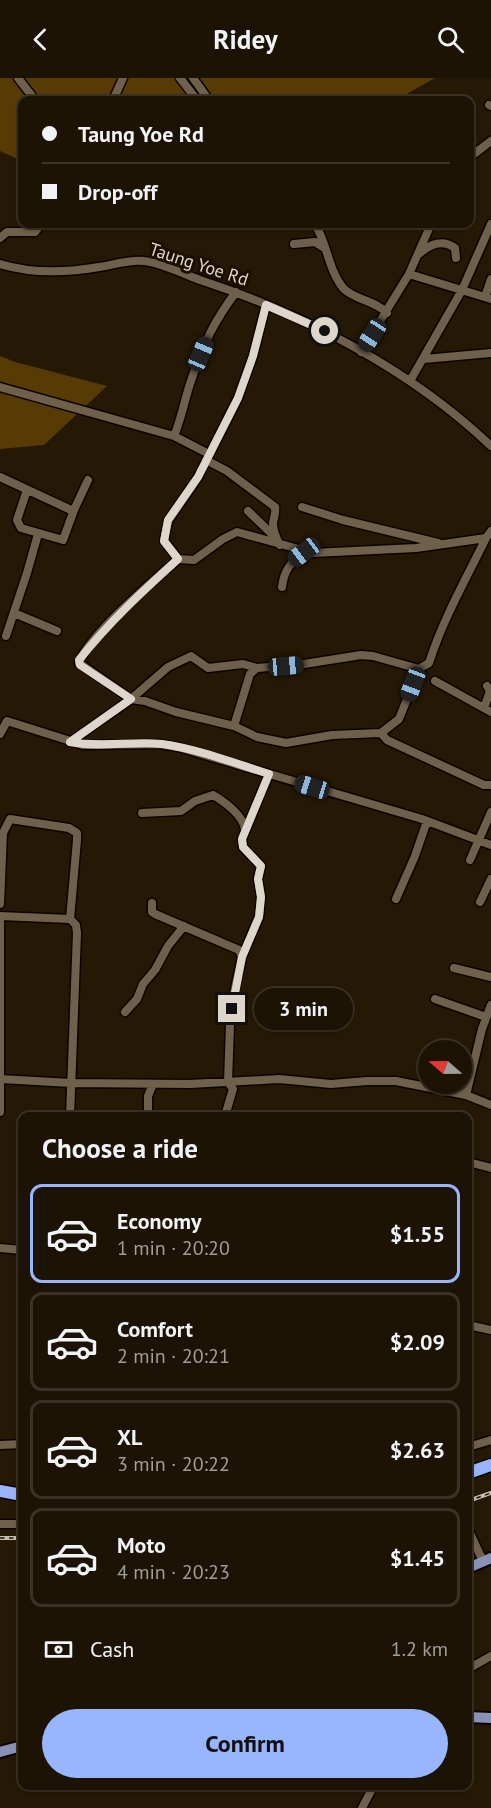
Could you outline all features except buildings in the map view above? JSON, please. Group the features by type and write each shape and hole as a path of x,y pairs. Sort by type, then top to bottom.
{"highway":[{"path":"472,1472 491,1465"},
{"path":"0,1491 18,1494"}],"main road":[{"path":"472,1566 487,1560"},
{"path":"472,1717 491,1718"},
{"path":"0,1752 18,1747"}],"street":[{"path":"18,78 32,96"},
{"path":"116,96 121,88 123,78"},
{"path":"180,78 194,96"},
{"path":"193,78 206,96"},
{"path":"474,154 491,141"},
{"path":"410,381 462,290 491,224"},
{"path":"0,238 7,232 35,232 38,228"},
{"path":"319,228 323,248 344,290 380,306 387,313"},
{"path":"361,352 409,274 429,228"},
{"path":"294,244 315,242 323,248"},
{"path":"417,255 431,244 448,243 455,248 456,258"},
{"name":"Taung Yoe Rd","path":"0,264 39,273 91,269 145,261 236,292 325,331 410,381 469,426 491,446"},
{"path":"409,274 488,298 491,279"},
{"path":"174,436 183,414 191,380 210,330 236,292"},
{"path":"178,559 164,541 168,520 198,477 238,398 247,376 266,305"},
{"path":"424,358 491,353"},
{"path":"0,387 174,436 208,457 275,507 274,533 278,542"},
{"path":"0,477 64,508 74,510"},
{"path":"27,490 17,523 21,528 63,540 88,480"},
{"path":"302,507 343,520 447,544"},
{"path":"248,511 278,542"},
{"path":"237,532 278,542 304,552 379,551 447,544 488,534 448,613 429,663 419,669 401,715 381,733 332,735 286,743 257,737 234,726 131,699 80,665 79,660 96,639 127,606 178,559 194,560 222,539 237,532"},
{"path":"6,636 38,534"},
{"path":"282,587 286,570 304,552"},
{"path":"14,613 57,631"},
{"path":"70,742 131,699 168,667 190,656 208,668 243,664 256,668 304,664 361,655 373,656 419,669"},
{"path":"234,726 250,674 256,668"},
{"path":"435,681 488,710 490,690 487,686"},
{"path":"0,734 3,719 84,745 169,745 427,820 491,844"},
{"path":"381,733 387,740 484,784 491,785"},
{"path":"226,1112 233,1089 228,1082 230,1025 237,975 242,957 257,925 261,897 258,879 261,866 242,843 245,830 269,774"},
{"path":"142,813 181,812 195,801 213,795 240,818 245,825 245,830"},
{"path":"470,860 491,812"},
{"path":"0,904 3,833 10,819 69,828 77,833 70,919"},
{"path":"396,899 415,856 427,820"},
{"path":"480,902 491,879"},
{"path":"152,903 152,912 239,950 242,957"},
{"path":"0,916 70,919 76,924 70,1112"},
{"path":"0,921 0,1112"},
{"path":"125,1012 137,999 143,984 184,926"},
{"path":"454,968 491,976"},
{"path":"435,999 486,1017"},
{"path":"466,1095 491,1005"},
{"path":"0,1080 153,1084 279,1079 331,1084 396,1081 466,1095 491,1105"},
{"path":"148,1112 148,1096 153,1084"},
{"path":"472,1163 491,1168"},
{"path":"0,1248 18,1250"},
{"path":"472,1326 491,1330"},
{"path":"472,1446 491,1440"},
{"path":"0,1445 18,1444"},
{"path":"0,1524 18,1524"},
{"path":"472,1536 487,1560"},
{"path":"472,1667 491,1656"},
{"path":"362,1808 371,1790"}],"shaded area":[{"path":"0,78 435,78 403,96 18,96 18,159 0,151"},
{"path":"0,356 107,386 44,445 0,449"}],"railway":[{"path":"472,1500 491,1493"},
{"path":"0,1538 18,1538"}],"route":[{"path":"232,1009 237,975 242,957 257,925 261,897 258,879 261,866 243,847 242,839 269,774 178,747 160,744 84,745 70,742 131,699 80,665 79,660 127,606 178,559 164,541 168,520 198,477 238,398 247,376 266,305 325,331"}]}
